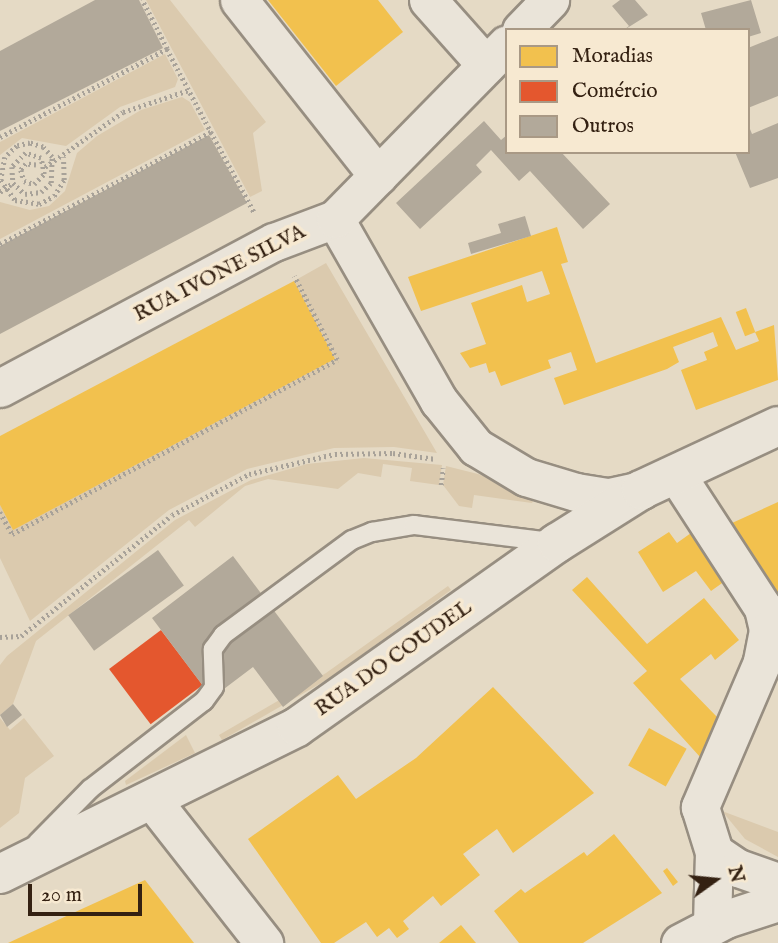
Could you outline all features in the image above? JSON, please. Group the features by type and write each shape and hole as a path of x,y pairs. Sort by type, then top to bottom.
{"street":[{"path":"239,0 377,176"},
{"path":"428,0 496,55"},
{"path":"523,28 550,0"},
{"name":"RUA IVONE SILVA","path":"0,388 274,242 335,219 496,55"},
{"path":"335,219 439,401 476,446 526,477 576,492 608,497 641,490"},
{"name":"RUA DO COUDEL","path":"4,872 250,753 343,698 557,543 641,490 778,426"},
{"path":"676,474 763,608 768,630 762,662 702,800 704,831 714,852 712,925"},
{"path":"152,800 264,943"},
{"path":"714,852 737,868 778,882"},
{"path":"680,943 712,925 778,902"}],"lane":[{"path":"4,872 90,789 204,701 214,687 214,649 223,635 352,540 372,531 414,525 557,543"}],"path":[{"path":"0,512 12,534 338,360 211,132 142,0"},
{"path":"0,137 167,49"},
{"path":"36,165 22,168 26,183 40,181 45,167 123,112 189,90"},
{"path":"0,244 211,132"},
{"path":"2,190 2,164 17,146 37,144 54,162 54,177 41,192 25,194 13,183 12,167 21,155 33,154 45,167"},
{"path":"2,190 23,203 46,201 64,180 63,156"},
{"path":"2,190 13,183"},
{"path":"0,637 21,636 172,515 249,474 306,458 393,453 444,460 441,485"}],"shaded area":[{"path":"146,0 170,0 266,122 253,133 262,191 250,197"},
{"path":"165,54 178,79 175,87 120,107 66,146 22,138 0,155 0,142"},
{"path":"182,97 190,102 205,130 0,239 0,202 30,210 49,206 65,191 77,153 97,136 141,110"},
{"path":"326,263 437,453 394,447 334,448 247,469 169,510 30,621 0,558 0,505 13,529 335,359 294,281"},
{"path":"364,458 442,465 439,485 410,481 412,468 383,464 381,477 358,473 338,489 268,479 245,486 195,527 189,520 36,641 13,704 0,715 0,665 7,656 175,520 251,480 307,464"},
{"path":"446,466 478,474 535,497 532,503 474,495 472,508 459,506 443,485"},
{"path":"448,586 451,590 330,678 222,740 219,735 326,673"},
{"path":"0,718 10,730 24,718 54,756 25,778 19,813 0,828"},
{"path":"186,735 195,753 126,785 125,781"},
{"path":"722,811 778,832 778,857 745,839"}],"building: Moradias":[{"path":"268,0 378,0 403,32 336,86"},
{"path":"557,227 568,262 561,264 596,363 721,317 736,350 759,341 755,332 774,325 778,380 696,410 681,370 707,360 704,352 718,346 713,332 673,347 679,362 667,369 564,405 554,378 577,370 571,352 548,360 551,368 501,386 495,371 489,373 486,363 470,368 460,353 486,344 471,303 522,285 527,302 550,294 542,271 421,311 408,277"},
{"path":"294,281 335,359 13,530 0,505 0,436"},
{"path":"746,308 755,332 745,336 736,312"},
{"path":"778,502 778,596 732,523"},
{"path":"669,532 677,543 691,533 725,581 711,591 696,571 663,592 638,552"},
{"path":"587,577 647,644 704,598 739,640 715,660 711,654 680,679 719,719 701,758 633,683 647,671 572,590"},
{"path":"493,687 594,793 513,853 497,829 463,854 480,875 441,906 433,896 403,921 409,929 397,938 389,928 377,937 366,922 334,943 321,943 248,839 338,775 356,799 416,758"},
{"path":"649,728 687,749 666,786 628,766"},
{"path":"614,834 662,893 583,943 519,943 494,911 521,889 525,893 584,852 587,856"},
{"path":"667,868 678,882 673,886 663,871"},
{"path":"145,880 194,943 8,943 36,930"},
{"path":"461,925 476,943 439,943"}],"building: Comércio":[{"path":"161,630 203,685 151,724 109,669"}],"building: Outros":[{"path":"95,0 139,0 163,48 0,131 0,51"},
{"path":"620,0 635,0 648,15 626,28 629,26 612,6"},
{"path":"751,0 761,33 750,36 750,28 705,28 701,13"},
{"path":"778,36 778,96 750,107 750,47"},
{"path":"484,121 501,140 505,137 505,154 563,154 610,204 583,229 530,171 519,181 491,150 476,165 482,172 420,229 396,203"},
{"path":"778,123 778,178 750,188 736,154 750,154 750,129 752,134"},
{"path":"209,135 247,203 0,334 0,246"},
{"path":"525,216 531,236 471,254 468,243 501,233 498,224"},
{"path":"158,550 184,586 94,651 68,615"},
{"path":"233,556 323,676 283,707 253,667 212,698 152,618"},
{"path":"13,704 22,715 7,727 0,715"}]}
